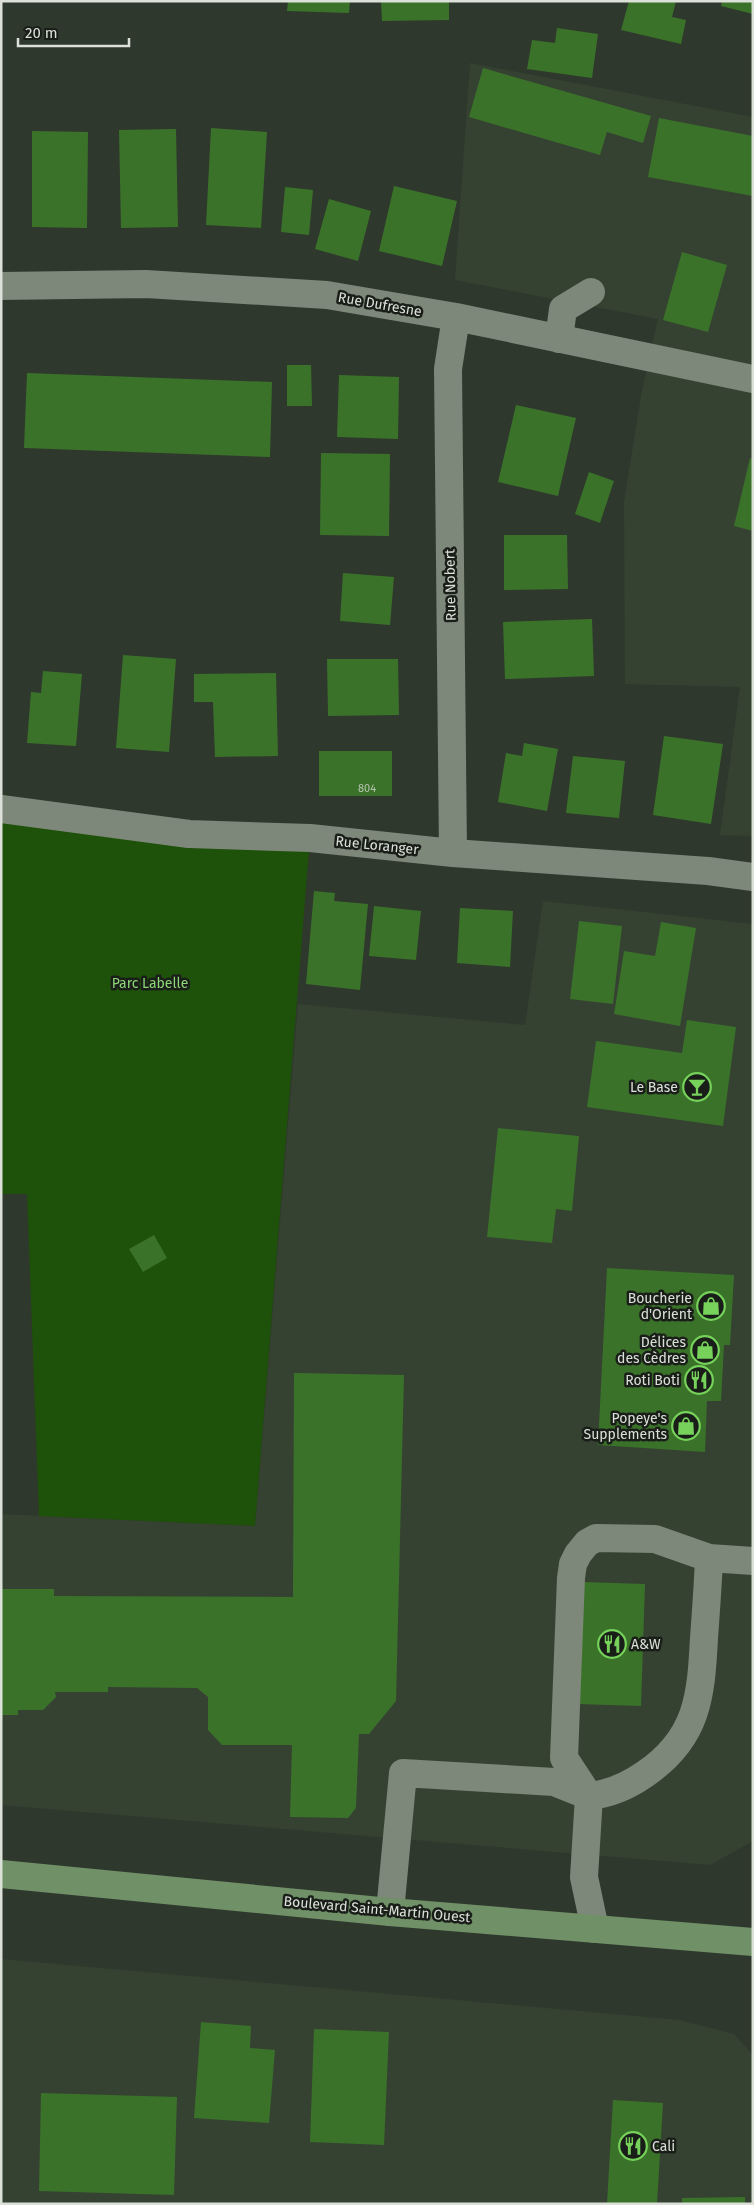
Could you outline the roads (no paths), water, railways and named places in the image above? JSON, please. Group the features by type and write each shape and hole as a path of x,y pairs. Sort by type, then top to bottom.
{"main road":[{"name":"Boulevard Saint-Martin Ouest","path":"1,1874 390,1912 753,1942"}],"street":[{"name":"Rue Dufresne","path":"1,286 146,284 327,295 456,317 753,379"},
{"path":"560,339 563,309 591,292"},
{"name":"Rue Nobert","path":"452,853 448,369 456,317"},
{"name":"Rue Loranger","path":"1,809 189,834 310,838 452,853 708,871 753,877"},
{"path":"595,1928 584,1876 589,1796 564,1758 573,1564 587,1543 596,1538 654,1539 709,1558 753,1560"},
{"path":"390,1912 403,1773 554,1782 589,1796 614,1792 636,1781 655,1768 681,1740 691,1723 699,1700 709,1558"}],"place":[{"name":"Le Base","path":"697,1087"},
{"name":"Boucherie d'Orient","path":"711,1306"},
{"name":"Délices des Cèdres","path":"705,1350"},
{"name":"Roti Boti","path":"699,1380"},
{"name":"Popeye's Supplements","path":"686,1426"},
{"name":"A&W","path":"612,1644"},
{"name":"Cali","path":"633,2146"}],"park label":[{"name":"Parc Labelle","path":"150,983"}]}
